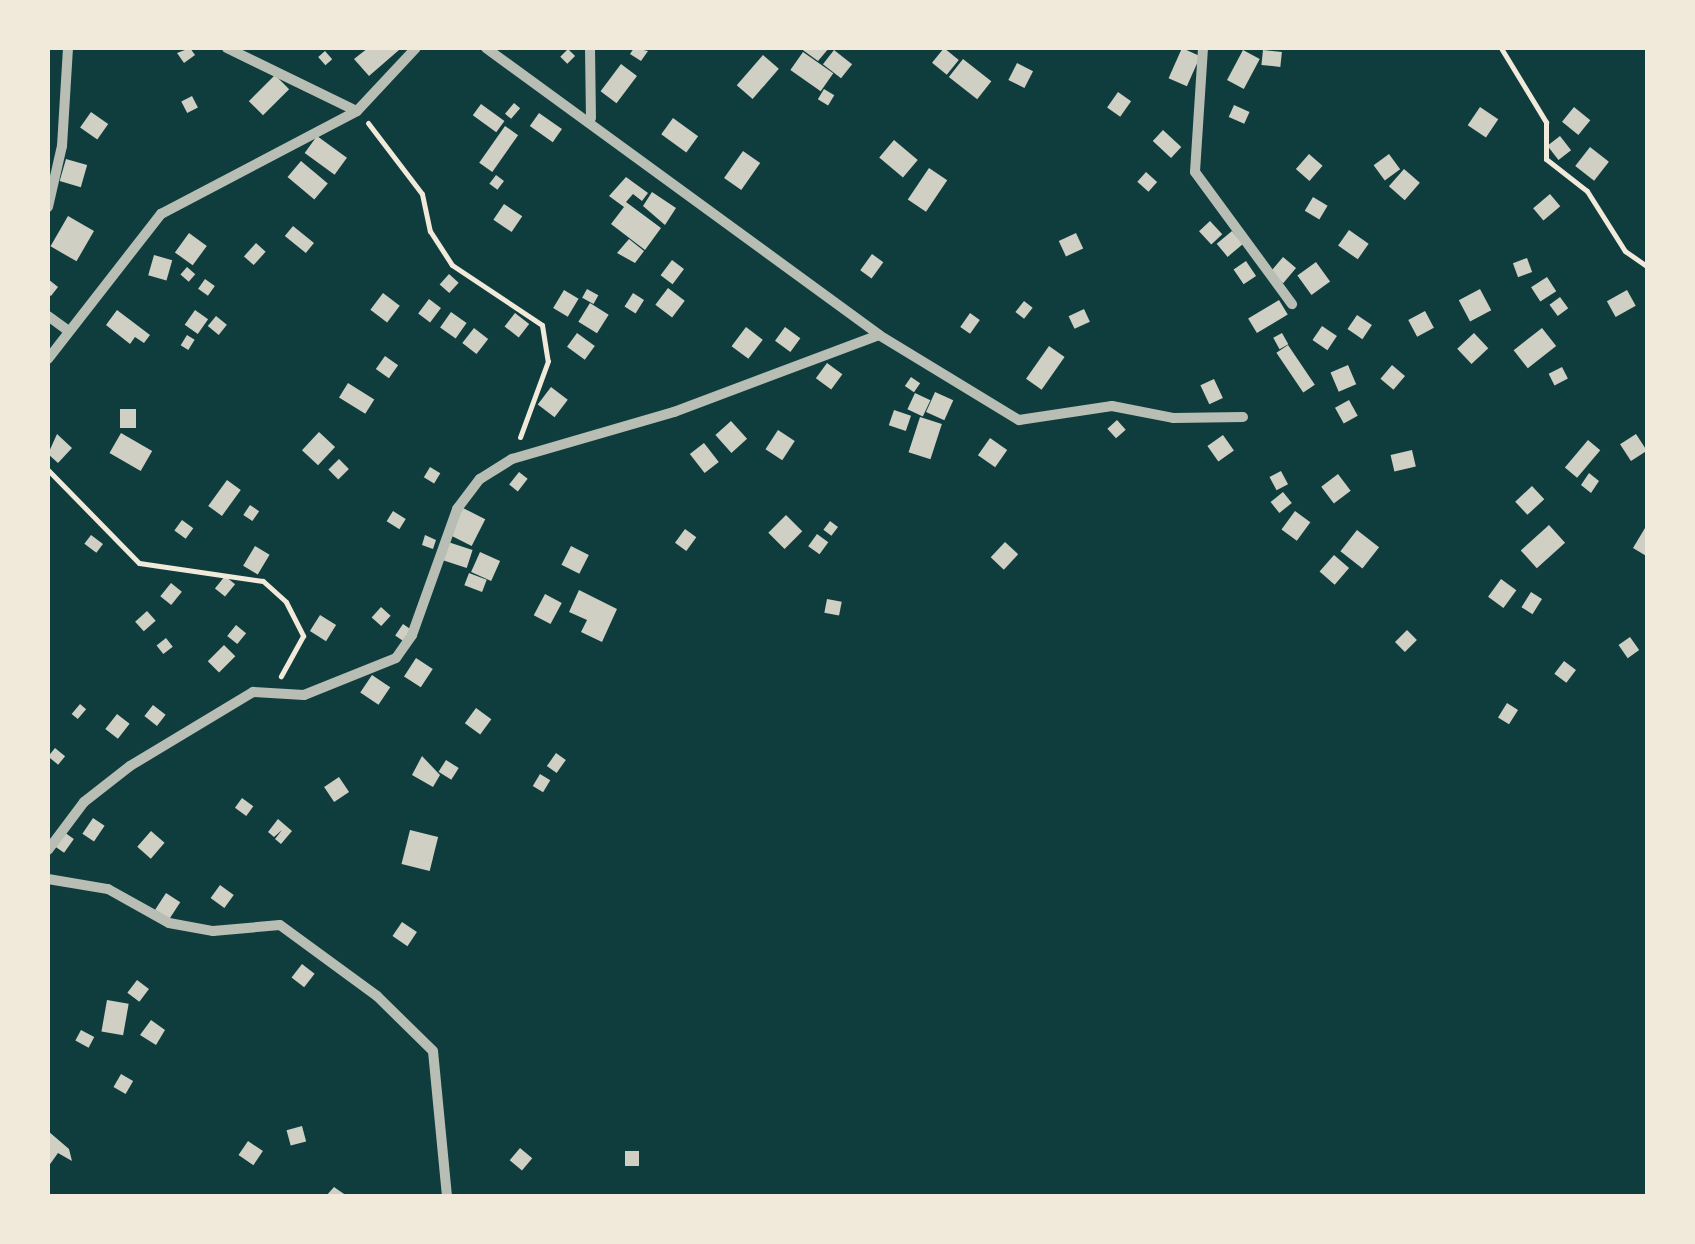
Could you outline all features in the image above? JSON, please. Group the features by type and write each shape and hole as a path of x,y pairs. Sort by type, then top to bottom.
{"street":[{"path":"48,208 62,146 68,48"},
{"path":"227,48 357,111"},
{"path":"48,359 161,214 357,111 416,48"},
{"path":"486,48 590,118 879,336 1025,422 1112,406 1173,418 1243,417"},
{"path":"590,48 590,118"},
{"path":"1202,48 1195,172 1292,304"},
{"path":"48,316 67,330"},
{"path":"48,850 84,802 130,766 253,692 272,690 304,696 396,658 412,635 456,509 480,479 512,459 674,412 879,336"},
{"path":"48,879 108,889 170,923 213,931 280,925 377,996 433,1051 447,1196"}],"path":[{"path":"1501,48 1546,122 1546,159 1586,190 1625,250 1648,268"},
{"path":"357,111 422,194 430,232 452,265 542,324 548,361 512,459"},
{"path":"48,470 139,563 263,581 286,602 304,636 272,690"}],"building":[{"path":"190,48 195,55 184,63 177,53"},
{"path":"368,48 399,50 369,76 354,59"},
{"path":"634,48 648,51 641,61 630,54"},
{"path":"800,48 829,48 818,61"},
{"path":"944,48 959,60 947,75 932,63"},
{"path":"1182,48 1200,56 1187,86 1169,78"},
{"path":"568,49 575,56 567,64 560,57"},
{"path":"834,50 852,64 841,78 823,64"},
{"path":"1243,50 1260,59 1244,89 1227,80"},
{"path":"1263,50 1282,52 1280,67 1261,65"},
{"path":"325,51 332,59 325,65 318,57"},
{"path":"803,52 833,73 821,91 790,70"},
{"path":"763,55 779,69 753,99 737,85"},
{"path":"963,59 991,81 977,99 949,77"},
{"path":"1017,63 1033,71 1024,88 1008,80"},
{"path":"621,64 637,76 617,103 601,91"},
{"path":"275,75 289,89 263,115 249,101"},
{"path":"824,89 834,95 828,105 818,99"},
{"path":"1118,92 1131,101 1120,117 1107,108"},
{"path":"192,96 198,108 187,113 181,101"},
{"path":"514,103 520,108 511,119 505,114"},
{"path":"481,104 504,121 496,132 473,115"},
{"path":"1234,105 1250,112 1244,124 1229,117"},
{"path":"1480,107 1498,119 1486,138 1468,125"},
{"path":"1574,107 1590,120 1578,135 1562,122"},
{"path":"91,112 108,124 97,140 80,128"},
{"path":"539,113 562,129 553,142 530,126"},
{"path":"673,118 698,136 686,152 661,134"},
{"path":"505,126 518,135 492,172 479,163"},
{"path":"1163,130 1181,147 1171,158 1153,141"},
{"path":"317,136 347,158 335,175 305,153"},
{"path":"1560,136 1571,150 1558,160 1547,146"},
{"path":"894,140 918,160 903,178 879,158"},
{"path":"1590,147 1609,162 1594,181 1575,166"},
{"path":"743,151 760,163 741,190 724,178"},
{"path":"1309,154 1323,166 1309,181 1296,169"},
{"path":"1389,154 1400,169 1385,181 1374,165"},
{"path":"66,159 87,165 81,187 60,181"},
{"path":"301,161 328,183 314,200 288,177"},
{"path":"929,168 947,180 926,212 908,200"},
{"path":"1404,169 1420,183 1405,200 1389,186"},
{"path":"1146,172 1157,182 1148,192 1137,182"},
{"path":"496,175 504,181 497,190 489,184"},
{"path":"626,177 648,193 642,201 633,194 626,202 661,228 645,250 611,224 624,207 609,196"},
{"path":"652,192 676,208 665,225 643,206"},
{"path":"1550,194 1560,206 1543,220 1533,208"},
{"path":"1313,197 1328,206 1319,219 1305,211"},
{"path":"504,204 522,216 512,232 493,220"},
{"path":"68,216 94,231 76,261 50,246"},
{"path":"1210,221 1222,234 1211,244 1199,231"},
{"path":"293,226 314,243 306,253 285,236"},
{"path":"1349,230 1369,244 1358,259 1338,246"},
{"path":"1232,231 1243,244 1228,257 1217,244"},
{"path":"189,233 207,246 193,265 175,252"},
{"path":"1076,233 1083,248 1066,256 1059,241"},
{"path":"629,239 644,251 635,263 617,253"},
{"path":"256,243 266,252 254,265 244,256"},
{"path":"872,254 883,262 872,278 860,270"},
{"path":"154,255 172,260 166,280 148,275"},
{"path":"1283,257 1296,268 1283,283 1270,272"},
{"path":"1527,258 1532,272 1518,277 1513,263"},
{"path":"672,260 684,269 673,284 661,275"},
{"path":"1246,261 1256,276 1244,284 1234,269"},
{"path":"1316,262 1330,281 1311,295 1297,276"},
{"path":"187,267 195,274 189,282 180,275"},
{"path":"449,274 459,283 449,293 440,284"},
{"path":"1547,277 1556,291 1540,302 1531,287"},
{"path":"48,279 58,287 51,296 48,294"},
{"path":"205,279 215,286 208,296 198,289"},
{"path":"668,288 685,301 672,317 655,305"},
{"path":"587,289 598,295 594,304 582,298"},
{"path":"1480,289 1491,310 1470,321 1459,300"},
{"path":"564,290 579,299 568,317 553,308"},
{"path":"1627,290 1636,306 1616,317 1607,301"},
{"path":"383,293 400,306 387,322 370,310"},
{"path":"633,293 644,300 636,313 625,307"},
{"path":"1560,297 1568,308 1558,316 1549,305"},
{"path":"429,299 441,308 430,322 418,313"},
{"path":"1279,300 1288,315 1257,333 1248,319"},
{"path":"1024,301 1033,308 1024,319 1015,312"},
{"path":"590,303 609,315 597,333 578,322"},
{"path":"1084,309 1090,322 1075,329 1069,316"},
{"path":"117,310 150,335 144,343 135,337 130,344 106,325"},
{"path":"195,310 208,319 198,334 185,325"},
{"path":"1425,311 1434,328 1417,337 1408,320"},
{"path":"451,312 467,323 456,338 440,328"},
{"path":"515,313 529,324 519,337 505,326"},
{"path":"970,313 980,320 970,334 960,327"},
{"path":"1357,315 1372,325 1362,339 1347,329"},
{"path":"216,316 227,325 219,335 208,326"},
{"path":"1322,326 1337,336 1327,350 1312,340"},
{"path":"746,327 763,340 748,359 732,346"},
{"path":"785,327 800,338 790,352 775,341"},
{"path":"474,328 488,339 476,354 462,343"},
{"path":"1542,328 1556,346 1528,368 1514,350"},
{"path":"577,333 595,346 585,360 567,347"},
{"path":"1282,333 1288,344 1280,349 1273,338"},
{"path":"1474,333 1488,348 1472,364 1457,349"},
{"path":"187,335 195,340 188,350 181,345"},
{"path":"1288,345 1315,385 1303,393 1276,353"},
{"path":"1049,346 1065,357 1042,390 1026,379"},
{"path":"385,356 398,365 389,378 376,369"},
{"path":"827,363 842,374 831,390 816,378"},
{"path":"1348,365 1356,384 1339,392 1331,372"},
{"path":"1392,365 1405,376 1393,390 1380,379"},
{"path":"1562,367 1568,379 1555,385 1549,374"},
{"path":"911,377 920,383 914,392 905,386"},
{"path":"1214,379 1223,398 1209,404 1200,385"},
{"path":"348,383 374,399 365,414 339,397"},
{"path":"551,387 568,400 555,417 538,405"},
{"path":"935,392 953,400 944,420 926,412"},
{"path":"915,393 930,400 923,416 907,409"},
{"path":"1349,400 1358,416 1344,424 1335,408"},
{"path":"120,409 136,409 136,428 120,428"},
{"path":"894,410 911,416 906,431 889,425"},
{"path":"920,417 942,424 930,459 909,452"},
{"path":"1117,420 1126,430 1116,438 1107,429"},
{"path":"731,421 747,439 731,453 715,435"},
{"path":"778,430 795,441 782,460 765,449"},
{"path":"319,432 335,447 318,465 302,450"},
{"path":"121,433 152,451 141,471 110,453"},
{"path":"57,434 72,448 58,463 48,454"},
{"path":"1636,434 1647,451 1631,461 1620,444"},
{"path":"1223,435 1234,451 1218,461 1207,446"},
{"path":"990,438 1007,450 995,467 978,455"},
{"path":"1588,440 1600,450 1577,478 1565,468"},
{"path":"704,443 719,462 705,473 690,454"},
{"path":"1412,450 1416,467 1394,472 1391,455"},
{"path":"339,459 349,469 338,480 328,470"},
{"path":"430,467 440,473 434,483 424,477"},
{"path":"1281,471 1288,484 1277,490 1270,477"},
{"path":"519,472 528,479 518,491 509,485"},
{"path":"1589,473 1599,481 1591,493 1581,485"},
{"path":"1338,474 1351,491 1334,503 1321,487"},
{"path":"227,480 241,490 222,516 208,506"},
{"path":"1532,486 1544,499 1527,515 1515,502"},
{"path":"1283,492 1292,503 1279,513 1271,502"},
{"path":"250,505 259,511 252,521 243,515"},
{"path":"463,508 485,519 472,546 449,535"},
{"path":"393,511 406,519 399,529 387,521"},
{"path":"1295,511 1310,522 1297,541 1281,530"},
{"path":"786,515 802,531 785,549 768,533"},
{"path":"182,520 193,528 186,539 174,531"},
{"path":"830,521 838,527 831,536 823,530"},
{"path":"1648,523 1648,557 1633,548"},
{"path":"1549,525 1565,543 1537,568 1521,550"},
{"path":"685,529 696,537 686,551 675,543"},
{"path":"1357,530 1379,547 1362,569 1340,551"},
{"path":"817,534 828,542 820,554 808,546"},
{"path":"91,535 103,544 96,553 84,544"},
{"path":"425,535 436,540 433,549 422,545"},
{"path":"445,541 473,550 467,568 439,559"},
{"path":"1005,542 1018,554 1004,570 991,557"},
{"path":"255,546 270,555 258,574 243,566"},
{"path":"571,546 589,555 579,574 561,565"},
{"path":"480,552 500,561 491,581 471,572"},
{"path":"1334,555 1349,568 1335,585 1320,572"},
{"path":"469,573 487,580 482,592 464,585"},
{"path":"225,576 235,584 225,597 215,588"},
{"path":"1501,579 1516,590 1503,608 1488,597"},
{"path":"171,583 182,592 171,605 160,596"},
{"path":"579,590 617,609 602,642 581,632 587,620 569,612"},
{"path":"1531,592 1542,599 1532,614 1521,607"},
{"path":"545,594 562,603 551,624 534,615"},
{"path":"827,599 842,602 839,616 824,613"},
{"path":"381,607 391,616 381,626 372,617"},
{"path":"147,611 156,621 144,631 135,622"},
{"path":"320,615 336,625 326,641 310,631"},
{"path":"403,624 412,630 404,642 395,636"},
{"path":"236,625 246,633 237,644 227,636"},
{"path":"1407,630 1417,640 1405,652 1395,642"},
{"path":"1630,637 1639,650 1628,658 1619,645"},
{"path":"166,638 173,647 163,654 157,645"},
{"path":"224,645 235,656 219,673 208,661"},
{"path":"416,658 433,669 421,687 404,676"},
{"path":"1564,661 1576,670 1566,683 1554,674"},
{"path":"372,675 390,687 378,705 360,692"},
{"path":"1507,703 1518,710 1509,724 1498,717"},
{"path":"80,704 86,709 78,719 72,714"},
{"path":"153,705 166,715 157,726 144,716"},
{"path":"476,708 491,719 480,735 465,723"},
{"path":"117,714 130,724 118,739 105,729"},
{"path":"55,748 65,756 58,765 48,757"},
{"path":"556,753 566,760 557,773 547,766"},
{"path":"422,756 440,775 433,787 412,775"},
{"path":"446,760 459,768 451,780 439,772"},
{"path":"540,774 550,780 543,792 533,786"},
{"path":"339,777 349,792 334,802 324,787"},
{"path":"242,798 253,806 246,816 235,808"},
{"path":"93,818 105,826 94,842 82,834"},
{"path":"278,819 292,831 281,844 275,839 282,830 274,837 268,832"},
{"path":"410,830 438,837 430,871 402,864"},
{"path":"151,831 165,843 151,859 137,847"},
{"path":"64,832 74,839 64,853 54,846"},
{"path":"220,885 234,895 224,908 211,898"},
{"path":"166,893 180,902 169,919 155,910"},
{"path":"402,922 417,932 407,946 392,936"},
{"path":"302,964 315,974 304,987 292,977"},
{"path":"137,980 149,989 139,1002 127,993"},
{"path":"107,1000 129,1004 123,1035 101,1032"},
{"path":"151,1020 165,1030 156,1045 140,1035"},
{"path":"81,1030 94,1037 89,1048 75,1041"},
{"path":"121,1074 133,1081 126,1094 114,1087"},
{"path":"302,1126 306,1141 291,1146 287,1130"},
{"path":"48,1131 69,1149 72,1161 58,1153 48,1167"},
{"path":"248,1141 263,1151 253,1165 238,1155"},
{"path":"520,1148 532,1158 522,1171 510,1160"},
{"path":"625,1151 639,1151 639,1166 625,1166"},
{"path":"334,1187 347,1196 326,1196"}]}
